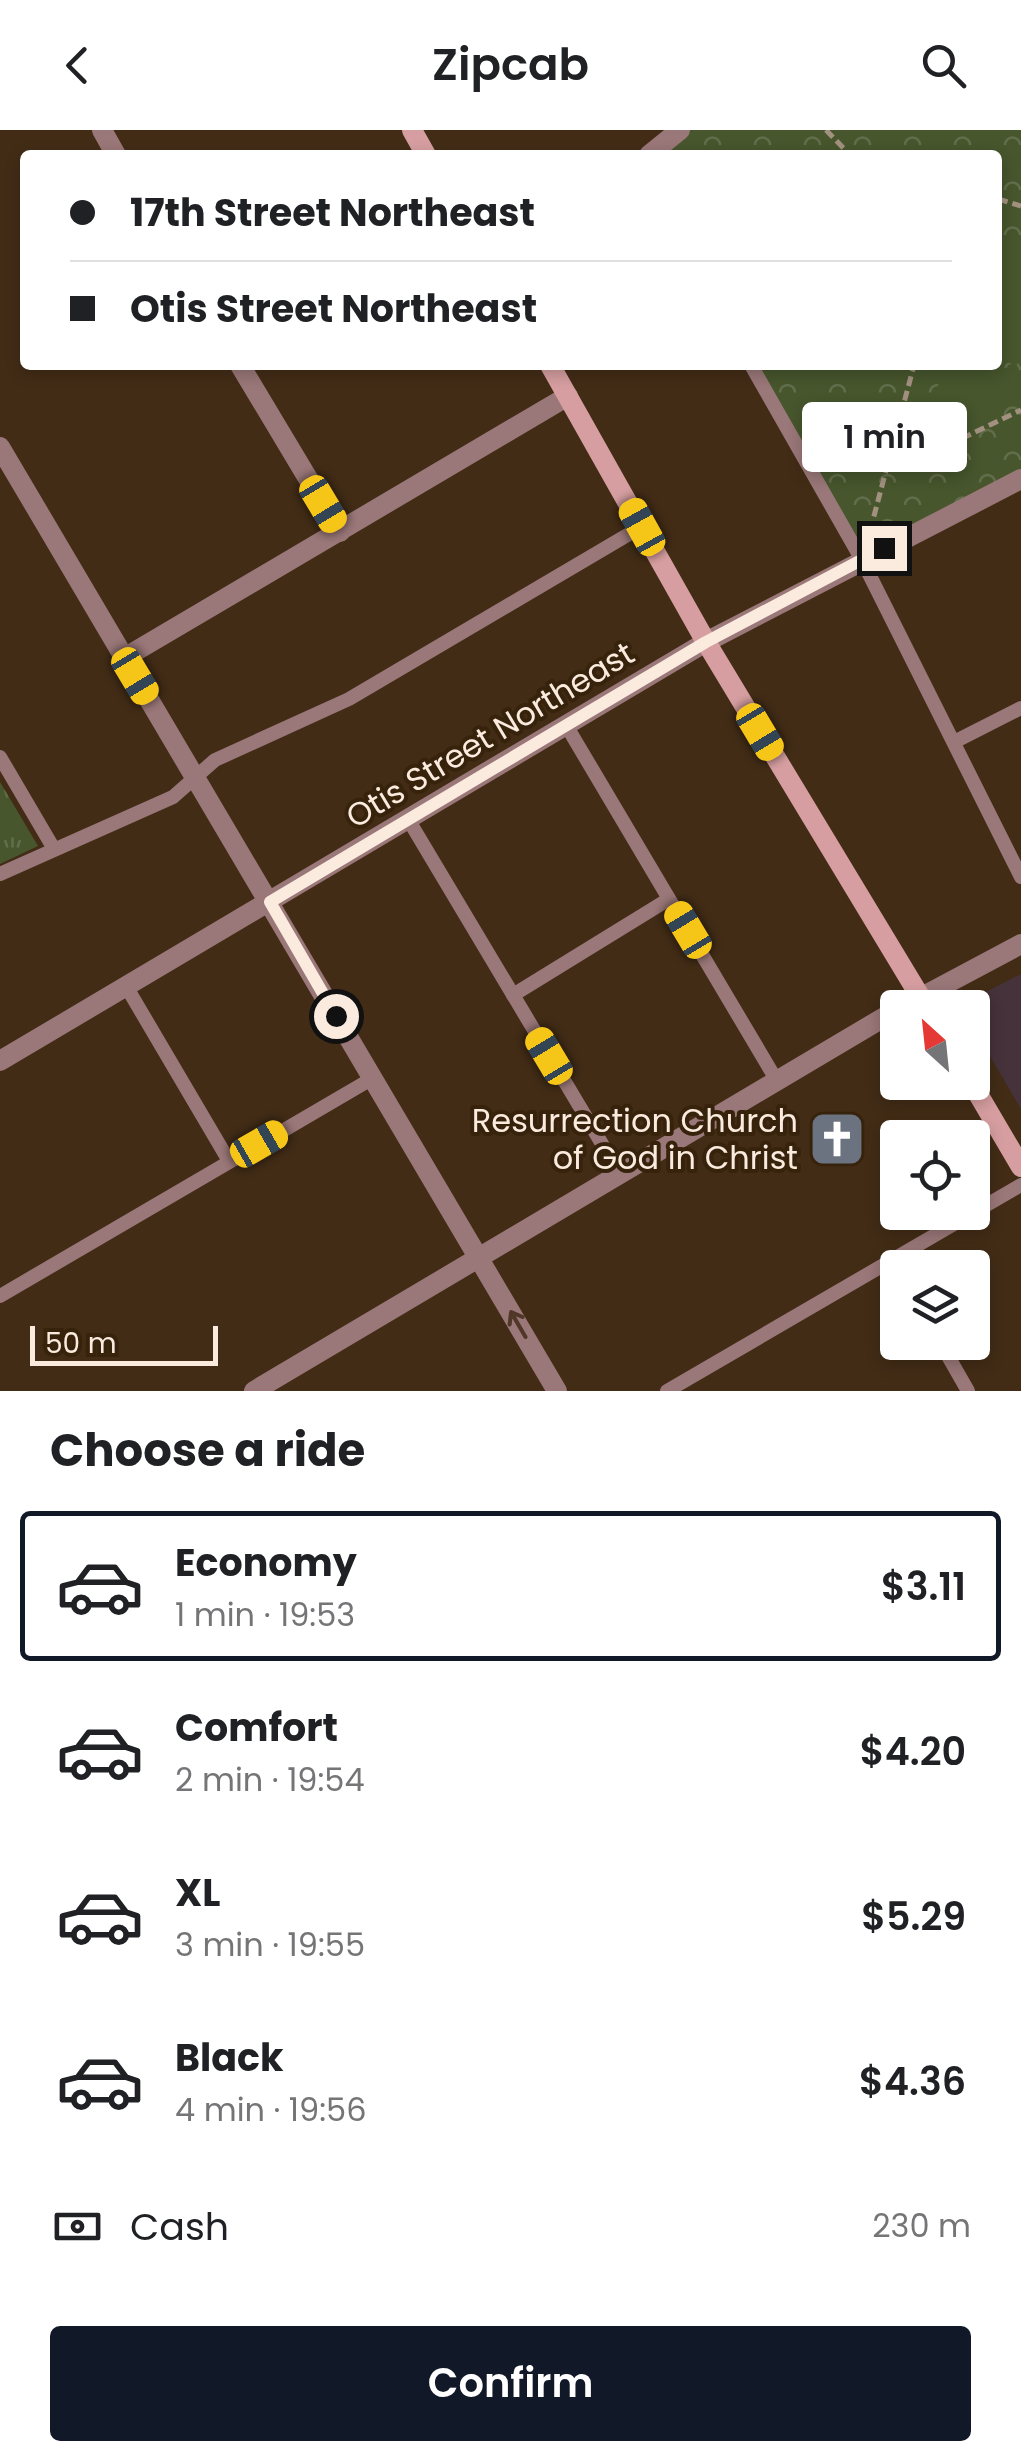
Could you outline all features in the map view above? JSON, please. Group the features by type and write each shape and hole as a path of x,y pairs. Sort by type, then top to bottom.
{"main road":[{"path":"553,370 706,642 917,990"},
{"path":"982,1100 1021,1167"}],"street":[{"path":"655,150 680,130"},
{"path":"243,370 340,532"},
{"path":"124,658 568,396"},
{"path":"0,448 557,1391"},
{"name":"Otis Street Northeast","path":"0,1061 706,642 1021,479"},
{"path":"944,990 1021,944"},
{"path":"254,1391 880,1019"}],"lane":[{"path":"754,370 862,560 1021,877"},
{"path":"0,874 173,797 215,760 350,700 642,527"},
{"path":"954,742 1021,708"},
{"path":"566,725 777,1081"},
{"path":"0,757 54,849"},
{"path":"408,819 620,1174"},
{"path":"513,995 669,900"},
{"path":"126,986 229,1162"},
{"path":"0,1296 373,1078"},
{"path":"917,1250 1021,1184"},
{"path":"667,1391 880,1272"},
{"path":"950,1360 968,1391"}],"path":[{"path":"826,130 845,150"},
{"path":"862,560 913,370"},
{"path":"890,456 934,452 1021,410"}],"shaded area":[{"path":"1021,974 1021,1109 990,1056 990,990"}],"green space":[{"path":"679,130 1021,130 1021,479 862,560 754,370 1002,370 1002,150 655,150"},
{"path":"1002,245 1021,250 1021,350 1017,365 1002,361"},
{"path":"1002,367 1012,370 997,426 932,406 943,370 1002,370"},
{"path":"0,782 38,846 0,864"}],"place":[{"name":"Resurrection Church of God in Christ","path":"837,1139"}],"route":[{"path":"336,1016 270,902 706,642 884,548"}]}
